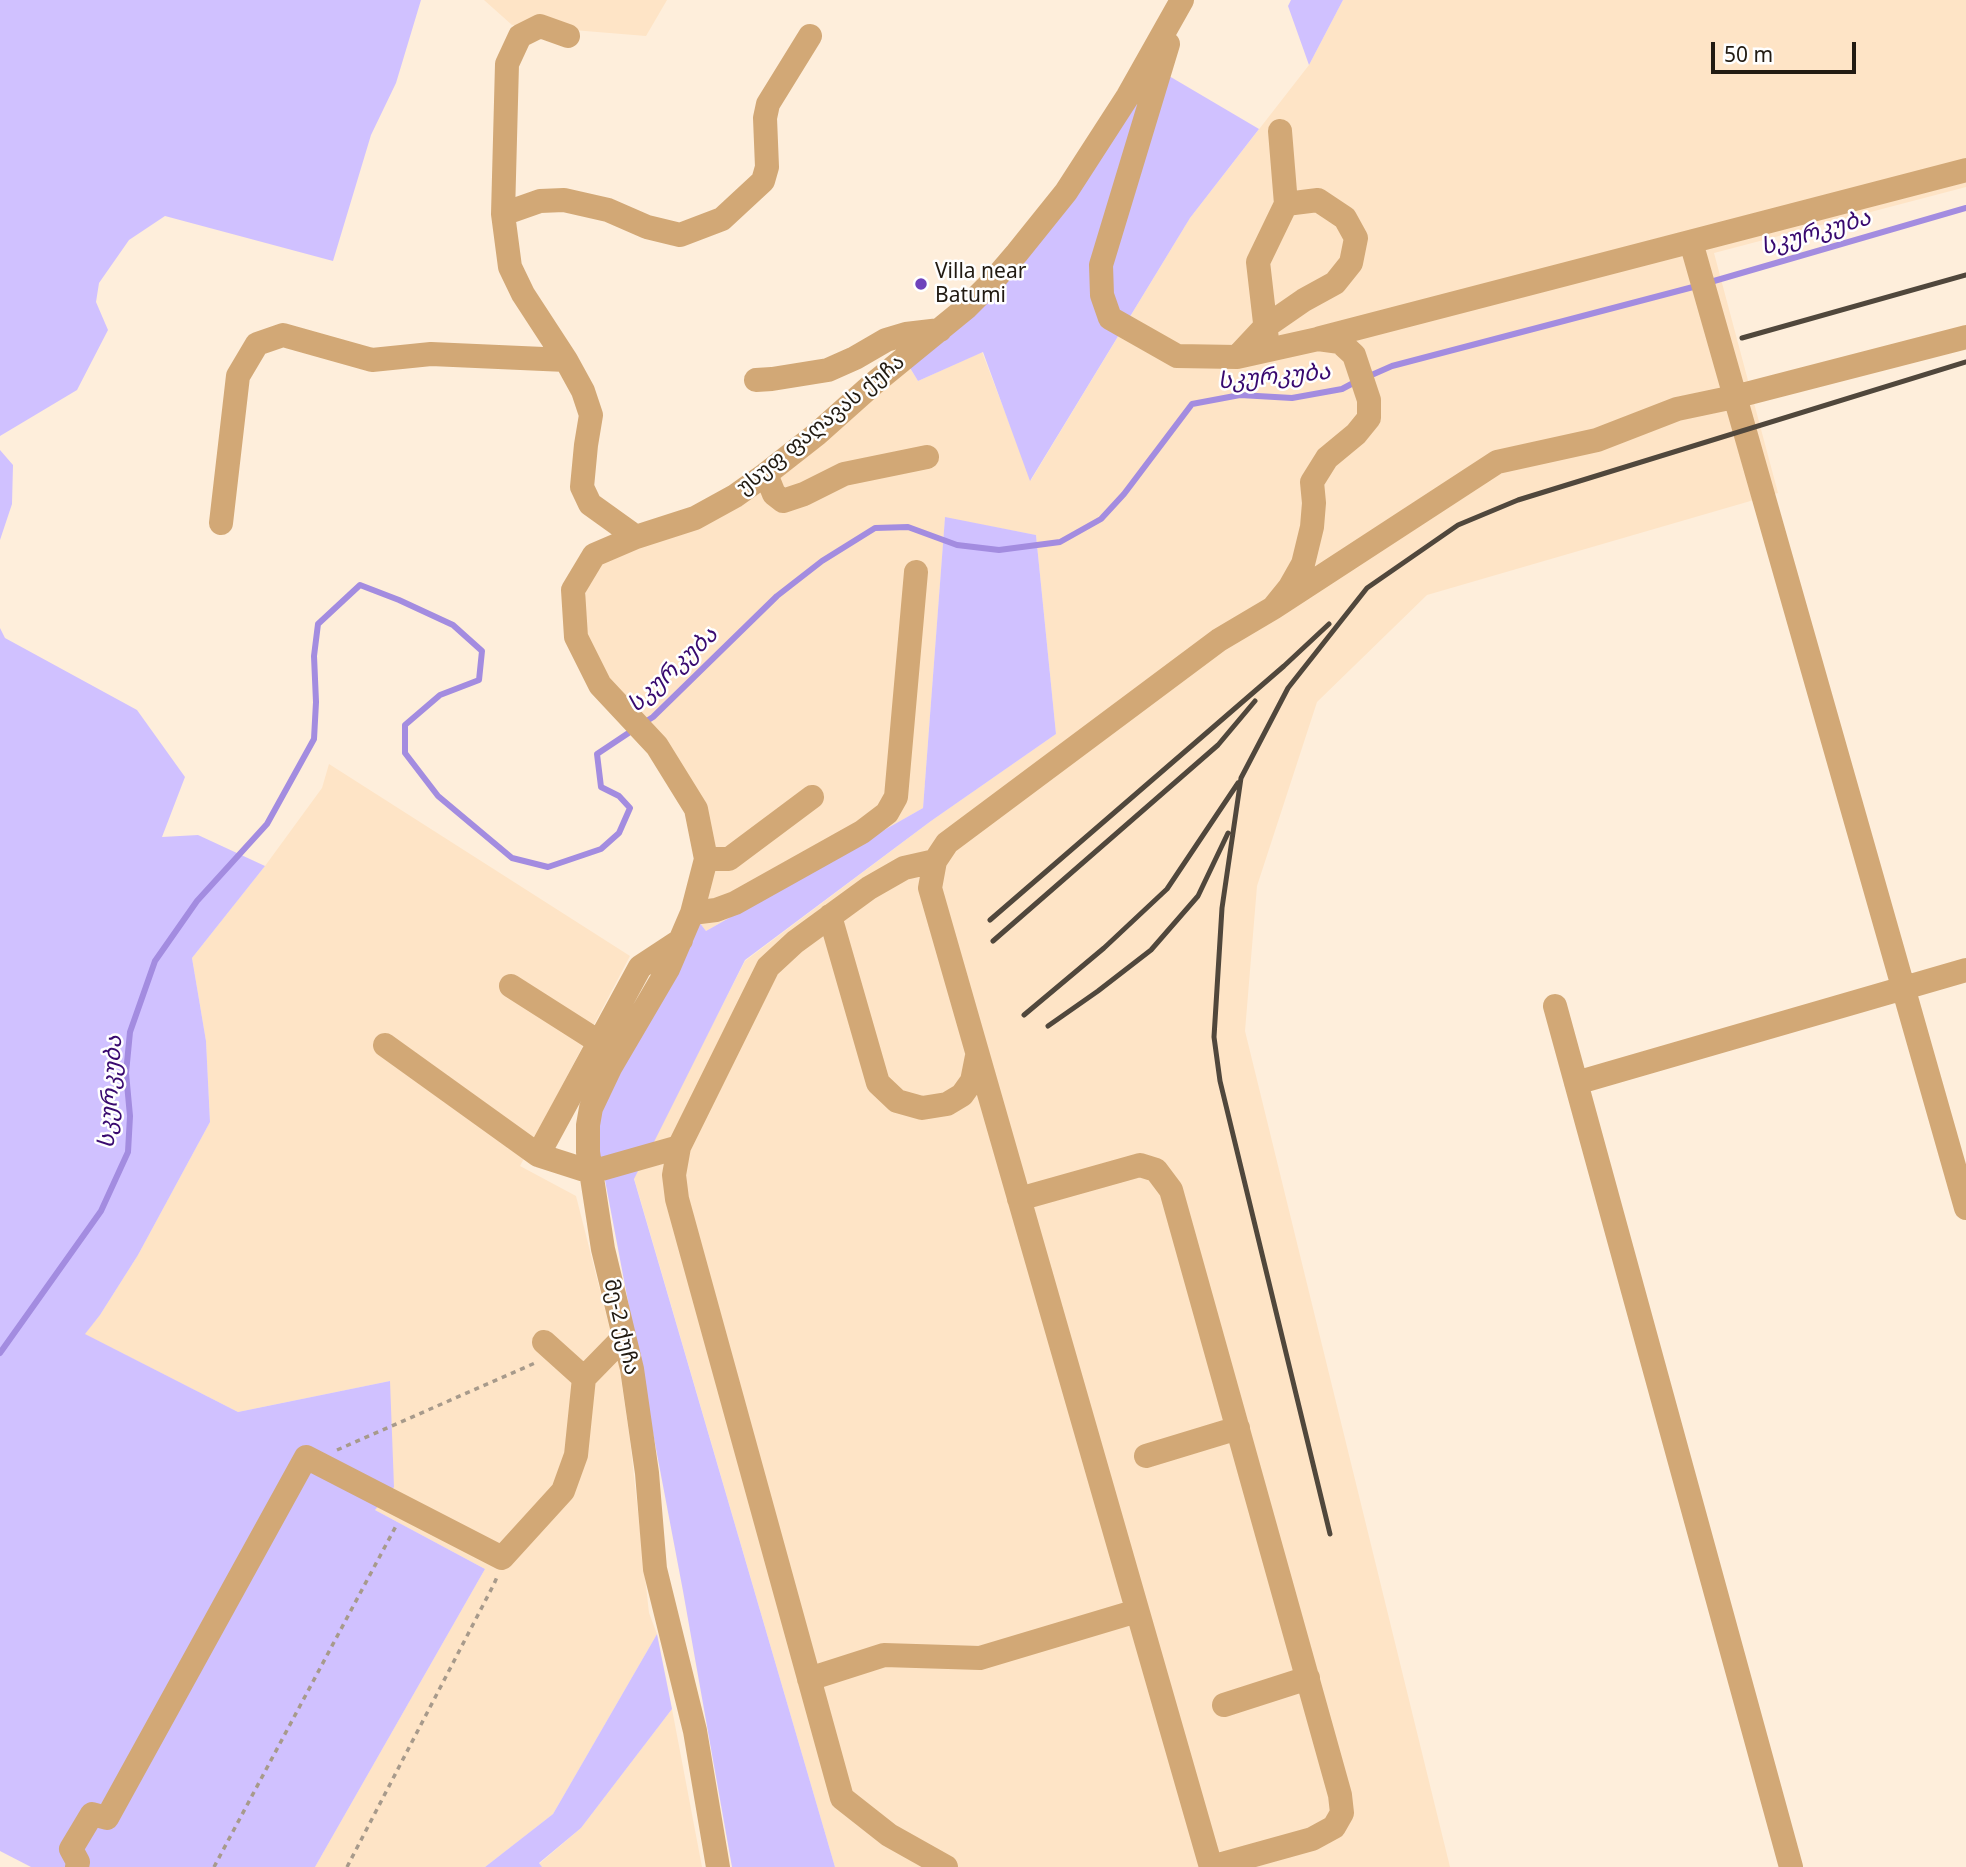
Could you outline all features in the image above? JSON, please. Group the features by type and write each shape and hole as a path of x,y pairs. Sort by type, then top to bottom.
{"street":[{"name":"უსუფ ფაღავას ქუჩა","path":"696,809 657,746 600,685 576,637 573,590 594,555 636,537 695,518 735,496 817,434 940,330 993,281 1066,192 1128,96 1180,3"},
{"path":"1180,3 1101,265 1102,295 1110,318 1177,356 1237,357 1267,339 1304,300 1335,283 1351,263 1356,238 1345,218 1318,200 1286,204"},
{"path":"568,36 540,26 520,36 507,64 503,214 510,267 523,294 583,391 591,415 582,487 590,504 636,537"},
{"path":"503,214 540,201 564,200 608,210 647,227 680,235 722,219 763,181 767,167 765,118 768,104 810,36"},
{"path":"1267,339 1258,262 1286,204 1280,131"},
{"path":"1318,339 1693,251 1966,170"},
{"path":"1693,251 1966,1208"},
{"path":"756,380 772,380 828,370 887,340 906,334 940,330"},
{"path":"220,523 238,376 257,344 283,335 372,360 430,354 566,360"},
{"path":"1019,1199 1140,1164 1156,1170 1171,1190 1340,1795 1342,1813 1334,1828 1312,1839 1211,1867 1137,1611 1019,1199 978,1055 930,888 935,861 947,843 957,835 1219,640 1497,462 1597,440 1677,409 1734,397 1966,337"},
{"path":"1267,339 1340,342 1354,355 1369,400 1368,418 1356,434 1327,458 1312,482 1312,527 1303,564 1290,587 1273,607"},
{"path":"766,474 774,494 783,500 804,494 844,474 927,457"},
{"path":"692,913 716,910 734,903 862,832 887,813 896,797 916,572"},
{"path":"706,859 729,859 811,797"},
{"name":"მე-2 ქუჩა","path":"696,809 706,859 692,913 668,969 610,1068 591,1108 587,1125 603,1250 632,1369 647,1473 656,1569 695,1731 719,1867"},
{"path":"935,861 904,868 869,888 795,942 768,967 679,1147 674,1175 677,1199 842,1798 889,1835 946,1867"},
{"path":"830,916 878,1083 897,1101 922,1108 947,1104 962,1095 972,1082 978,1055"},
{"path":"538,1155 640,967 681,940"},
{"path":"1576,1083 1966,970"},
{"path":"511,986 599,1042 610,1068"},
{"path":"1555,1006 1791,1867"},
{"path":"385,1045 538,1155 591,1172 679,1147"},
{"path":"77,1867 78,1863 71,1849 92,1814 107,1818 306,1457 502,1558 563,1491 576,1455 584,1378 624,1337"},
{"path":"550,1348 584,1378"},
{"path":"1146,1456 1238,1428"},
{"path":"809,1679 884,1655 980,1658 1137,1611"},
{"path":"1224,1705 1308,1678"}],"path":[{"path":"313,1461 550,1348"},
{"path":"214,1867 406,1508"},
{"path":"347,1867 494,1584 502,1558"}],"shaded area":[{"path":"0,0 421,0 396,83 371,135 333,261 165,216 129,240 99,283 96,302 108,330 77,390 0,436"},
{"path":"484,0 667,0 646,36 512,25"},
{"path":"1291,0 1343,0 1309,65 1288,6"},
{"path":"1343,0 1966,0 1966,187 1714,253 1778,493 1427,595 1317,702 1257,886 1245,1031 1450,1867 835,1867 634,1178 745,961 931,821 1056,734 1036,535 945,518 923,808 706,931 692,913 696,809 576,637 594,555 695,518 904,358 918,381 982,352 1031,480 1190,218 1309,65"},
{"path":"1147,63 1259,129 1190,218 1030,481 983,352 918,381 904,358 966,308"},
{"path":"0,450 13,465 12,504 0,540"},
{"path":"945,517 1036,535 1056,734 931,821 745,960 647,1156 591,1172 588,1125 692,913 706,931 923,808"},
{"path":"0,628 5,638 137,710 185,777 162,837 198,835 265,866 192,958 206,1041 210,1122 138,1255 85,1334 238,1412 390,1381 394,1487 375,1510 485,1569 315,1867 31,1867 0,1851"},
{"path":"329,764 630,956 520,1166 576,1196 619,1365 649,1613 657,1634 553,1814 485,1867 315,1867 485,1569 375,1510 390,1381 238,1412 84,1334 100,1315 138,1255 210,1122 206,1041 192,958 265,866 322,788"},
{"path":"641,1165 634,1179 835,1867 732,1867 604,1175"},
{"path":"657,1634 672,1709 581,1828 539,1863 542,1867 485,1867 553,1814"},
{"path":"672,1709 702,1867 542,1867 539,1864 581,1828"}],"waterway":[{"name":"სკურკუბა","path":"1707,283 1966,208"},
{"name":"სკურკუბა","path":"1367,377 1392,366 1697,286"},
{"name":"სკურკუბა","path":"642,724 653,717 777,596 822,561 875,528 908,527 957,545 999,550 1060,542 1101,519 1124,494 1192,404 1240,395 1292,398 1342,389 1357,381"},
{"name":"სკურკუბა","path":"0,1353 101,1211 128,1152 130,1116 126,1073 130,1032 155,961 197,901 267,824 314,739 314,656 318,624 360,585 453,625 482,651 479,680 440,695 405,725 405,753 438,796 512,858 548,867 601,849 619,833 630,808 619,796 601,787 597,754 633,730"}],"railway":[{"path":"1742,338 1966,275"},
{"path":"1330,1534 1220,1081 1214,1037 1222,908 1241,778 1288,688 1367,588 1458,525 1518,500 1966,362"},
{"path":"990,920 1329,624"},
{"path":"993,941 1218,745 1255,701"},
{"path":"1024,1015 1104,948 1167,889 1238,783"},
{"path":"1048,1026 1151,950 1198,896 1228,833"}],"place":[{"name":"Villa near Batumi","path":"921,284"}]}
